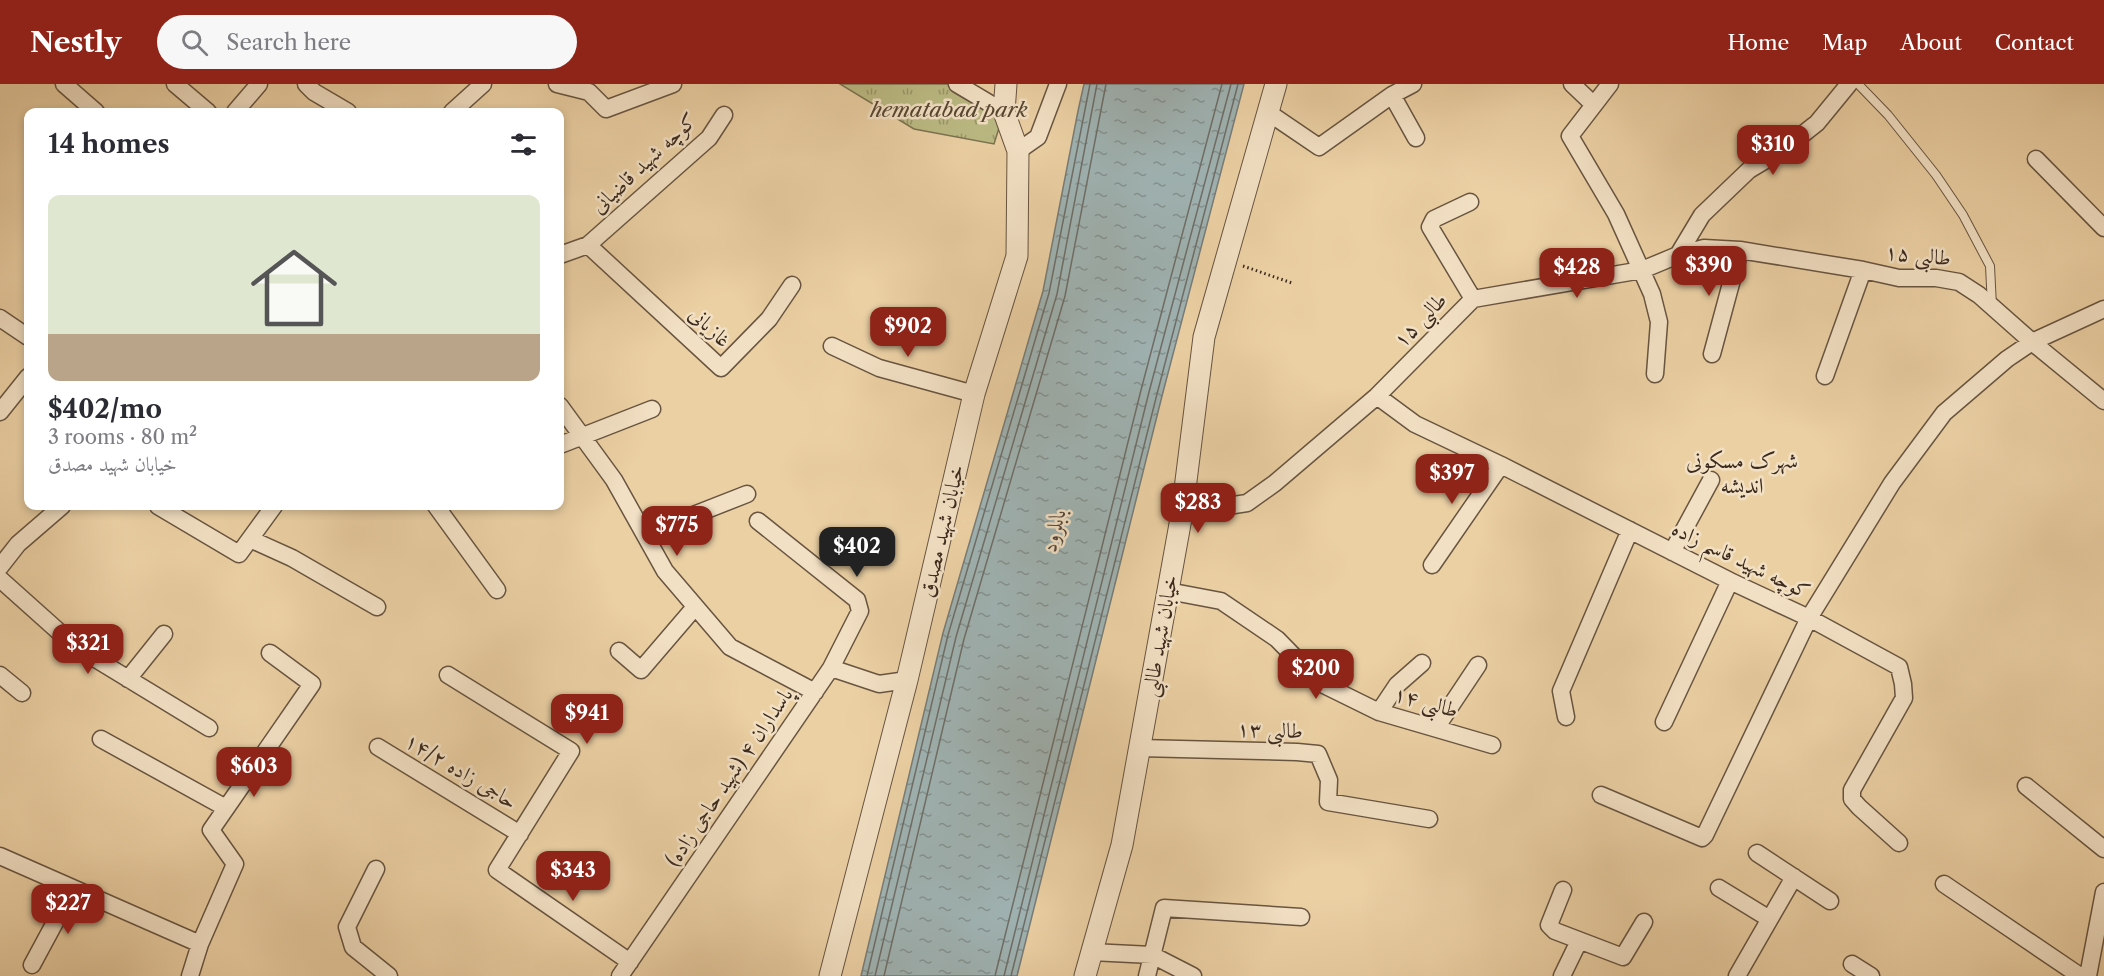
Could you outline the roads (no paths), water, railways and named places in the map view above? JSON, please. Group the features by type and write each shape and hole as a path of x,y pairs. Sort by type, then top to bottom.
{"street":[{"path":"64,84 91,108"},
{"path":"175,84 203,108"},
{"path":"239,108 259,84"},
{"path":"306,84 314,92 341,108"},
{"path":"456,108 483,84"},
{"path":"559,85 589,92 606,109 673,84"},
{"path":"957,84 1004,112"},
{"name":"خیابان شهید مصدق","path":"830,976 907,680 974,394 1017,256 1018,151 1004,112 1006,84"},
{"path":"1018,151 1038,137 1058,84"},
{"name":"خیابان شهید طالبی","path":"1084,976 1122,844 1182,513 1204,337 1276,84"},
{"path":"1269,113 1319,147 1392,95 1413,84"},
{"path":"1572,84 1594,105"},
{"path":"1610,84 1570,136 1616,214 1652,294 1659,322 1655,374"},
{"path":"1678,255 1702,215 1749,170 1785,149 1817,123 1849,84"},
{"path":"1392,95 1416,138"},
{"name":"کوچه شهید قاضیانی","path":"564,254 588,245 709,138 724,115"},
{"path":"2036,159 2104,228"},
{"path":"1470,202 1434,219 1430,227 1473,299"},
{"name":"غازیانی","path":"588,245 721,368 769,319 792,285"},
{"name":"طالبی ۱۵","path":"1182,513 1247,502 1275,483 1377,396 1473,299 1642,270 1678,255 1704,248 1740,250 1863,270 1899,279 1936,278 1959,282 1979,295 2104,401"},
{"path":"1712,354 1740,250"},
{"path":"1825,376 1863,270"},
{"path":"1601,795 1702,838 1705,836 1809,618 1892,483 1944,413 2007,359 2032,342 2104,309"},
{"path":"0,318 24,334"},
{"path":"832,346 879,368 974,394"},
{"path":"0,412 24,382"},
{"name":"کوچه شهید قاسم زاده","path":"1377,396 1416,424 1809,618 1899,667 1904,698 1852,790 1852,799 1859,807 1899,843"},
{"path":"564,443 652,409"},
{"path":"564,412 614,480 665,571 730,647 815,692"},
{"path":"1432,565 1501,465"},
{"path":"1672,552 1711,480"},
{"path":"645,534 747,494"},
{"path":"0,567 18,544 57,510"},
{"path":"167,510 239,554 271,510"},
{"path":"439,510 497,590"},
{"name":"پاسداران ۴ (شهید حاجی زاده)","path":"625,969 831,668 860,611 857,600 758,521"},
{"path":"1566,717 1561,691 1629,530"},
{"path":"250,539 292,558 377,607"},
{"path":"0,579 76,647 208,728"},
{"path":"1664,722 1730,581"},
{"name":"طالبی ۱۴","path":"1168,591 1221,601 1277,639 1320,683 1379,712 1492,745"},
{"path":"619,651 641,670 696,607"},
{"path":"128,679 164,634"},
{"path":"190,976 200,944 235,864 211,830 312,684 270,653"},
{"path":"1379,712 1397,686 1422,663"},
{"path":"1436,728 1478,665"},
{"path":"831,668 879,684 907,680"},
{"path":"0,675 22,693"},
{"path":"448,675 572,752 497,870 625,969"},
{"path":"101,739 226,808"},
{"name":"حاجی زاده ۱۴/۲","path":"378,747 519,834"},
{"name":"طالبی ۱۳","path":"1139,748 1318,754 1329,780 1328,802 1430,819"},
{"path":"2026,786 2104,849"},
{"path":"1757,853 1830,901"},
{"path":"0,856 200,944"},
{"path":"376,869 347,927 353,947 388,976"},
{"path":"1737,976 1768,918 1794,877"},
{"path":"1944,884 2080,976"},
{"path":"1719,888 1768,918"},
{"path":"32,965 73,889"},
{"path":"1563,890 1549,925 1555,931 1579,941 1623,957 1644,922"},
{"path":"2088,976 2104,892"},
{"path":"1147,976 1164,908 1301,917"},
{"path":"1562,976 1579,941"},
{"path":"1091,952 1152,955 1193,976"},
{"path":"1852,964 1871,976"}],"lane":[{"path":"1858,84 1888,115 1936,175 1963,215 1990,266 1992,306"}],"water":[{"name":"بابلرود","path":"1084,84 1244,84 1162,396 1017,976 861,976 943,633 1043,291"}],"district":[{"name":"شهرک مسکونی اندیشه","path":"1742,472"}],"park label":[{"name":"hematabad park","path":"949,110"}]}
